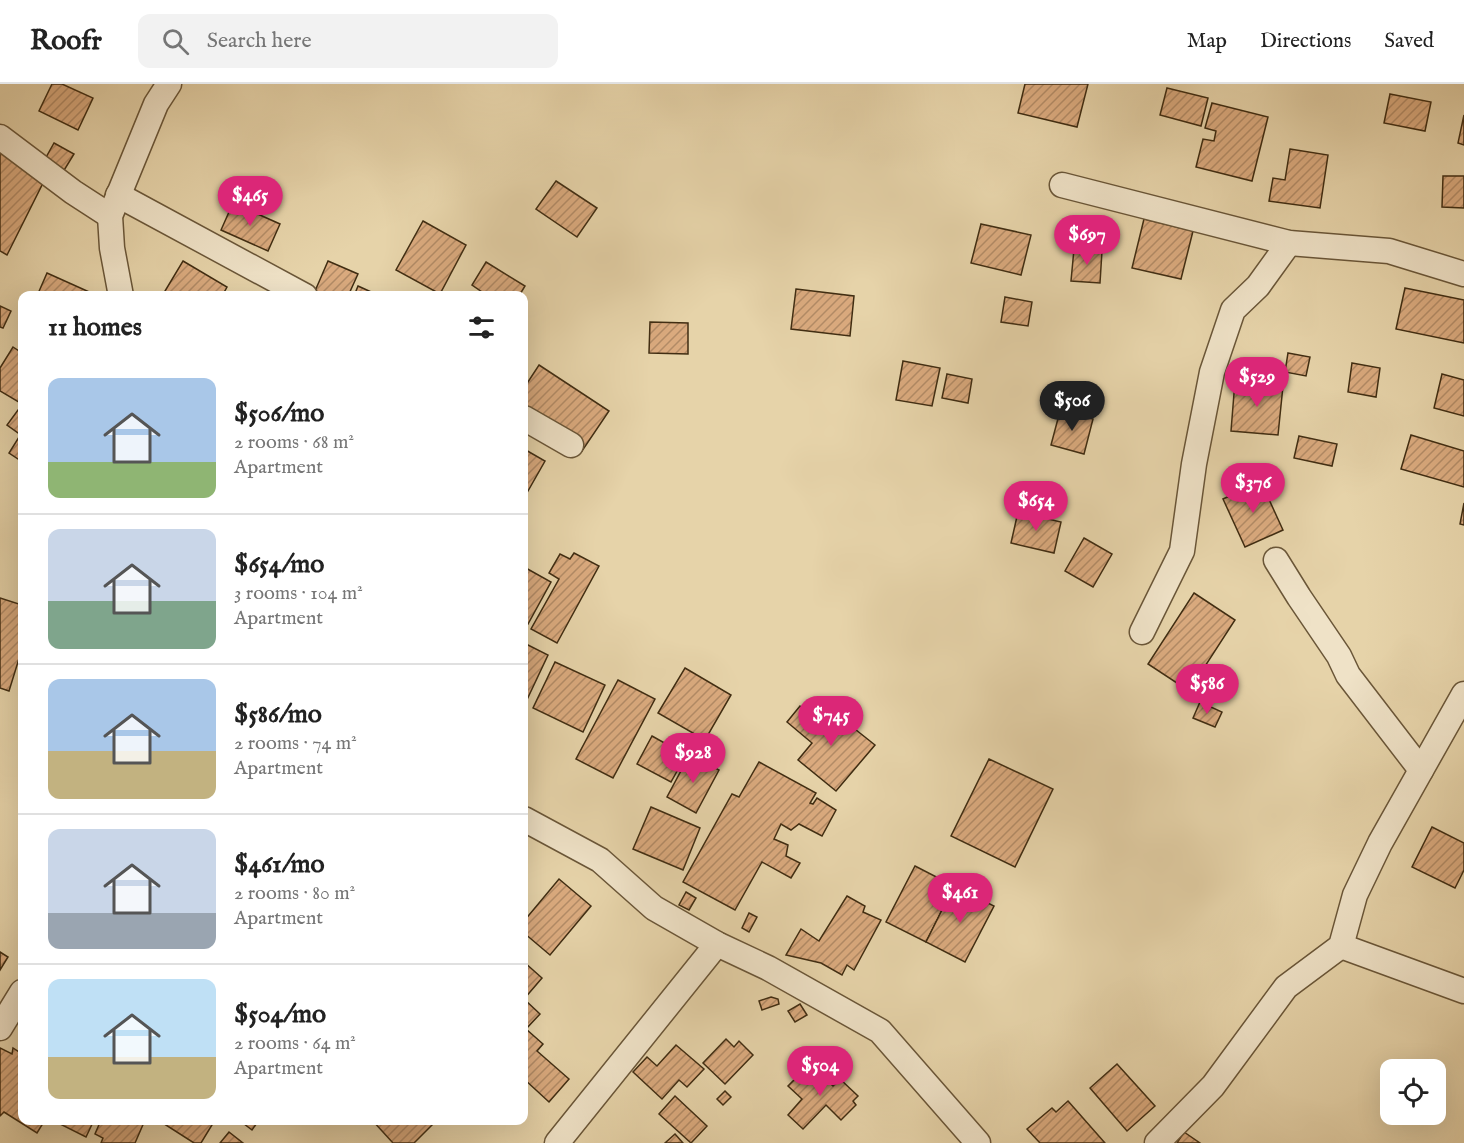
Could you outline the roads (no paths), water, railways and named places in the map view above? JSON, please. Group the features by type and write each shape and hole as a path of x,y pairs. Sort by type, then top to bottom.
{"street":[{"path":"120,291 112,248 114,205 156,104 169,84"},
{"path":"0,137 73,192 114,205 295,291"},
{"path":"1062,184 1289,243 1389,251 1464,274"},
{"path":"1142,632 1182,551 1194,464 1212,372 1233,310 1257,286 1289,243"},
{"path":"528,420 571,444"},
{"path":"1276,560 1339,656 1348,675 1421,770"},
{"path":"1157,1143 1213,1086 1286,987 1341,946 1355,895 1380,843 1464,694"},
{"path":"528,821 600,860 654,908 880,1031 978,1143"},
{"path":"557,1143 717,944"},
{"path":"1341,946 1464,991"},
{"path":"0,1028 18,999"}]}
